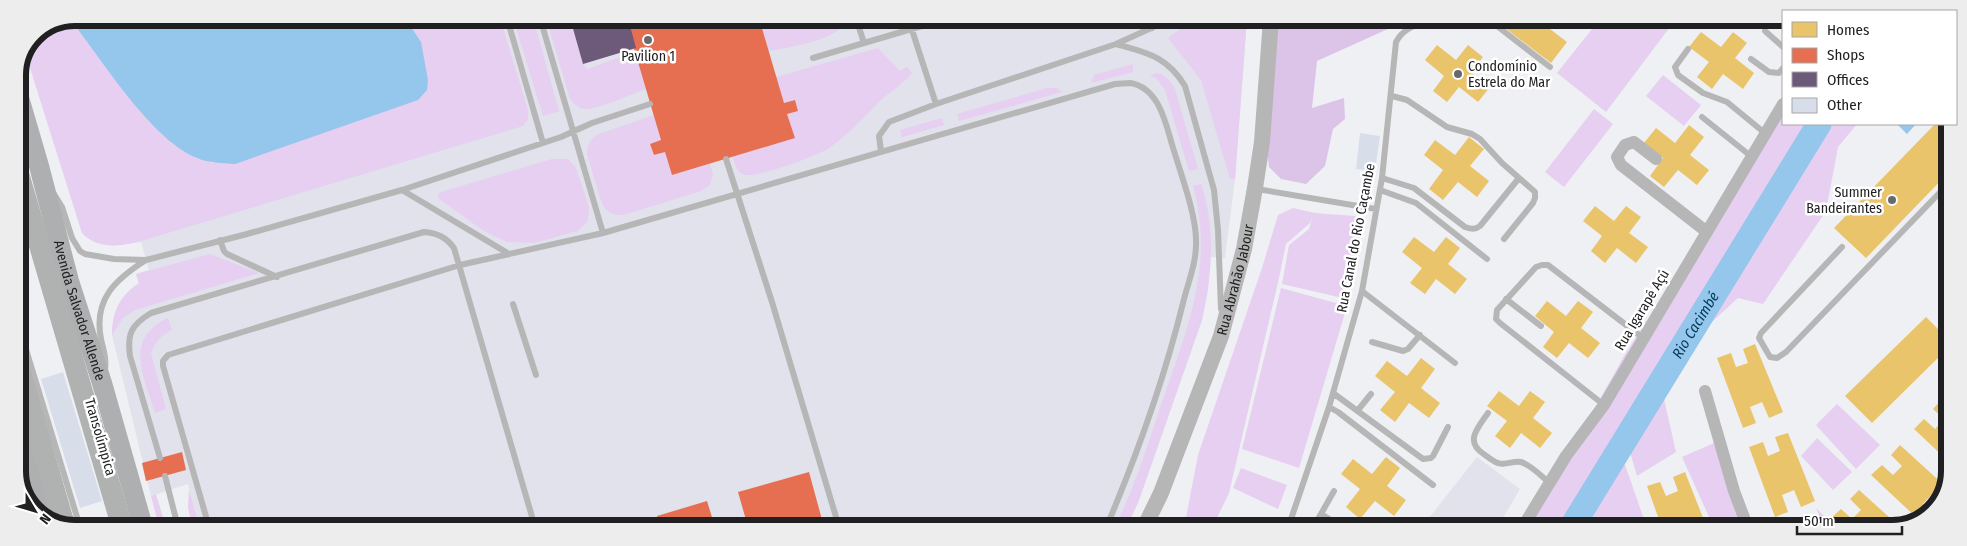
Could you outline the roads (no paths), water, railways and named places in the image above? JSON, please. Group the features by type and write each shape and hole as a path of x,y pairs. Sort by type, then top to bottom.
{"highway":[{"name":"Avenida Salvador Allende","path":"26,199 120,520"},
{"path":"26,392 62,518"}],"main road":[{"name":"Avenida Salvador Allende","path":"26,121 69,281 102,383 141,520"},
{"path":"26,448 37,486"}],"street":[{"name":"Rua Abrahão Jabour","path":"1148,520 1161,493 1221,336 1244,250 1262,142 1270,26"},
{"name":"Rua Igarapé Açú","path":"1527,520 1566,456 1604,405 1782,106"},
{"path":"1656,158 1634,142 1626,145 1617,157 1621,166 1707,232"},
{"path":"1705,391 1734,491 1745,520"}],"lane":[{"path":"509,26 543,143"},
{"path":"542,26 603,233"},
{"path":"859,26 864,43"},
{"path":"813,58 924,26"},
{"path":"1148,26 1152,28"},
{"path":"881,151 879,136 889,122 936,104 1116,44 1156,26"},
{"name":"Rua Canal do Rio Caçambe","path":"1291,520 1329,407 1362,291 1382,178 1392,96 1396,42 1405,29 1413,26"},
{"path":"1497,26 1550,67"},
{"path":"912,30 936,104"},
{"path":"1765,31 1782,46"},
{"path":"1116,44 1145,52 1164,61 1176,71 1185,86 1214,190 1222,290 1221,336"},
{"path":"1688,50 1675,67 1676,73 1702,93 1726,102 1766,134"},
{"path":"1751,59 1773,74 1779,73 1782,69"},
{"path":"208,520 163,366 165,358 174,353 460,265 603,233 1115,84 1131,83 1146,90 1159,104 1193,219 1197,238 1196,259 1174,340 1120,495 1109,520"},
{"path":"1392,96 1407,100 1447,126 1472,134 1480,139 1502,163 1535,192 1536,198 1504,239"},
{"path":"39,166 62,207 72,238 80,251 85,254 114,259 146,260 402,190 543,143 592,123 650,104"},
{"path":"1702,117 1752,157"},
{"path":"726,159 772,302 837,520"},
{"path":"1382,178 1414,188 1465,227 1477,229 1519,178"},
{"path":"1255,188 1376,209"},
{"path":"402,190 509,254"},
{"path":"1380,190 1416,203 1487,259"},
{"path":"1842,248 1760,333 1759,338 1770,357 1777,358 1786,352 1941,192"},
{"path":"160,458 130,356 128,341 131,331 140,320 151,314 424,232 439,235 449,240 454,248 532,520"},
{"path":"26,236 30,248"},
{"path":"220,240 227,254 277,277"},
{"path":"102,383 106,362 99,325 101,307 115,284 128,272 146,260"},
{"path":"1604,405 1500,323 1496,319 1495,314 1506,299 1536,267 1548,265 1643,338"},
{"path":"1362,291 1455,363"},
{"path":"1506,299 1541,326"},
{"path":"513,304 536,375"},
{"path":"1372,342 1403,351 1408,349 1420,335"},
{"path":"26,349 78,520"},
{"path":"1333,393 1423,459 1433,456 1448,427"},
{"path":"1358,410 1371,394"},
{"path":"1329,407 1433,485"},
{"path":"1488,413 1476,429 1473,444 1478,451 1498,463 1518,461 1524,463 1550,483"},
{"path":"165,476 176,520"},
{"path":"1318,520 1334,491"},
{"path":"1321,514 1331,520"}],"water":[{"path":"76,26 409,26 421,42 428,80 427,90 418,100 235,164 216,163 197,158 181,149 148,120"},
{"path":"1898,125 1915,125 1907,134"}],"waterway":[{"name":"Rio Cacimbé","path":"1576,520 1818,125"}],"place":[{"name":"Pavilion 1","path":"648,40"},
{"name":"Condomínio Estrela do Mar","path":"1458,74"},
{"name":"Summer Bandeirantes","path":"1892,200"}]}
